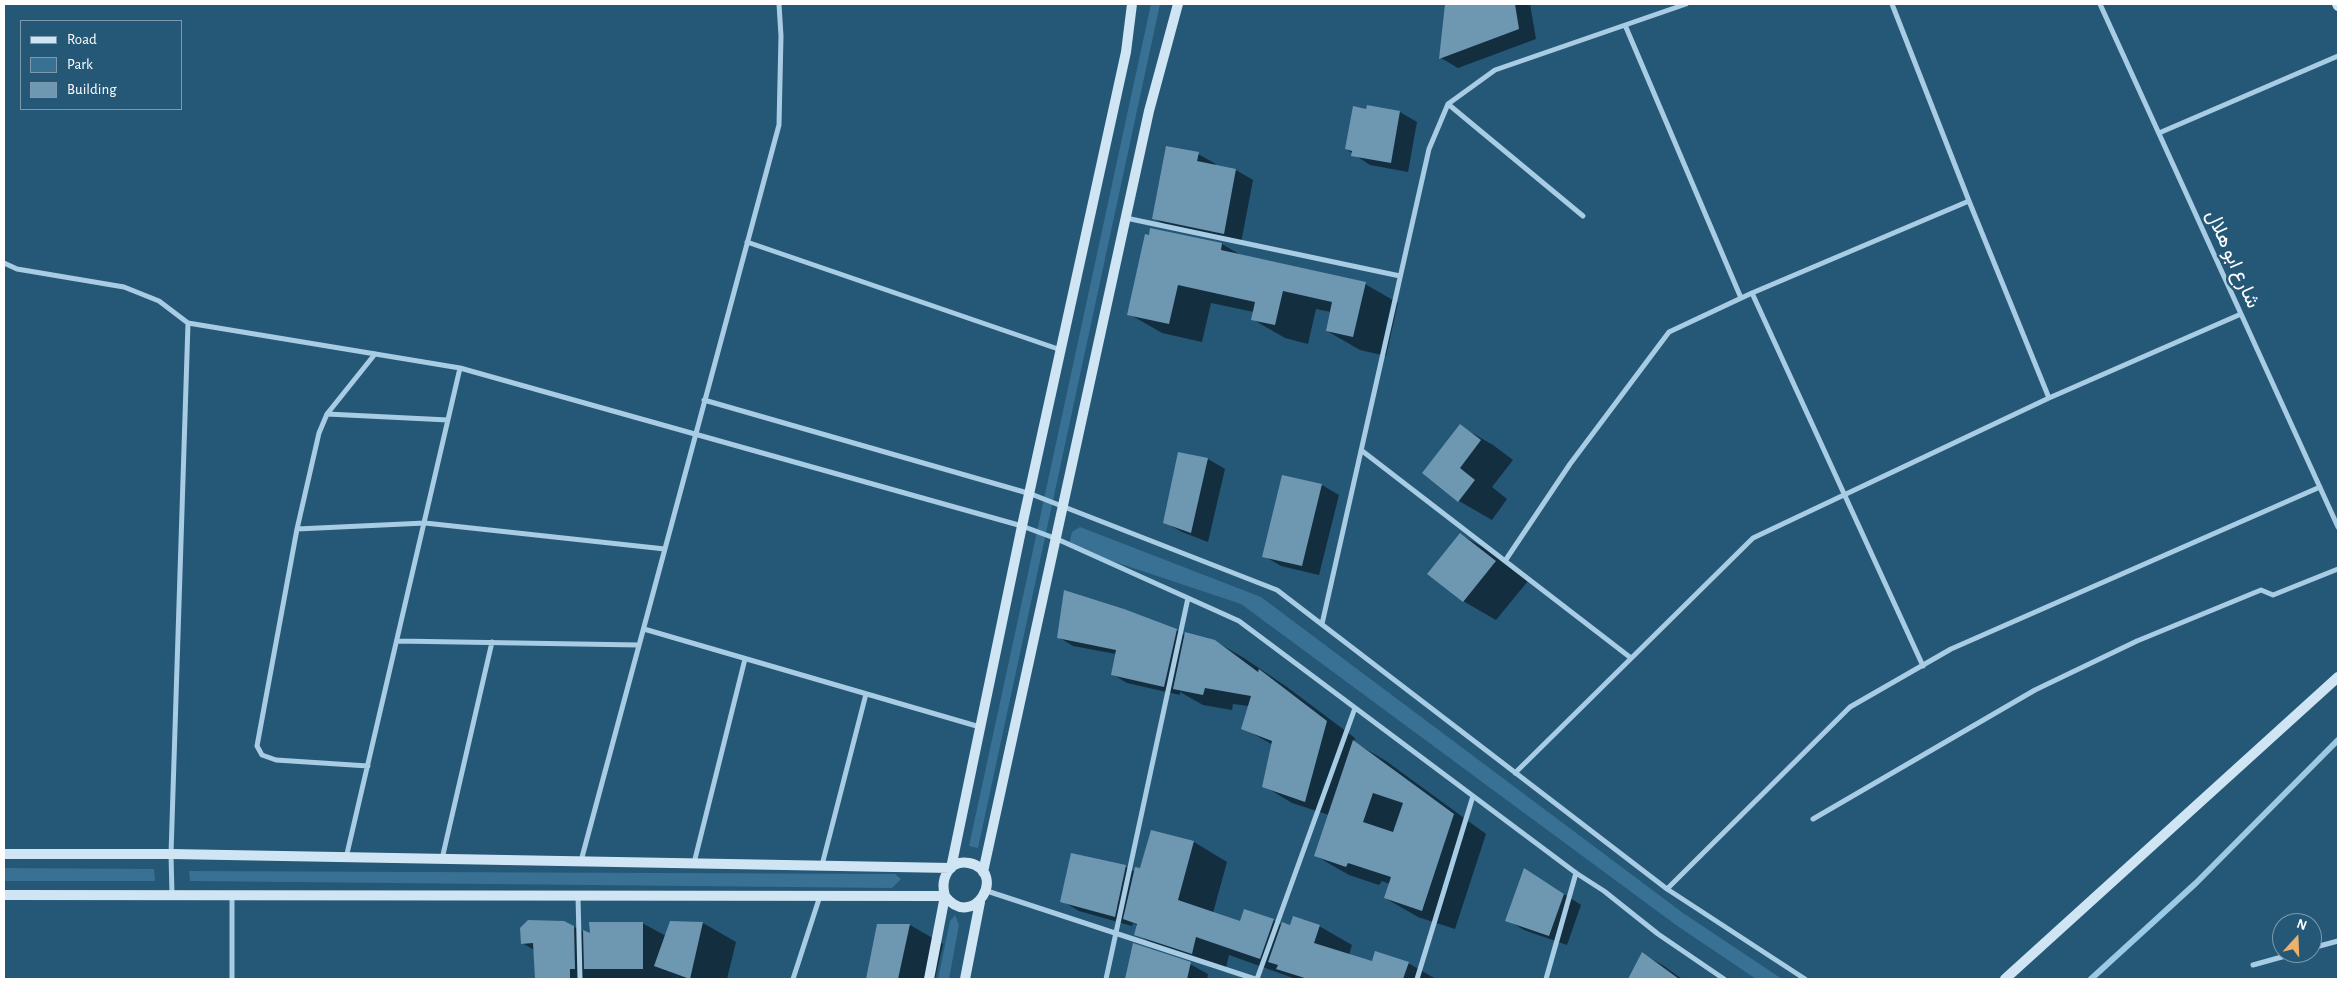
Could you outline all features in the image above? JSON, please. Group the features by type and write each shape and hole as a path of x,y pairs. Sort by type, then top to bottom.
{"main road":[{"path":"929,979 945,896 943,881 951,868 1022,526 1031,494 1126,52 1132,4"},
{"path":"965,979 980,902 987,891 984,872 1149,111 1178,4"},
{"path":"2005,979 2338,678"},
{"path":"4,854 170,854 951,868 964,862 978,867 984,872"},
{"path":"4,895 945,896 961,907 980,902"}],"street":[{"path":"581,861 779,125 781,36 779,4"},
{"path":"1322,624 1429,148 1448,104 1495,70 1686,4"},
{"path":"1892,4 2049,398"},
{"name":"شارع ابو هلال","path":"2100,4 2338,528"},
{"path":"1625,25 1741,298"},
{"path":"2159,133 2338,56"},
{"path":"1448,104 1583,216"},
{"path":"1506,562 1570,464 1669,332 1752,293 1969,201"},
{"path":"1126,218 1400,276"},
{"path":"747,242 1062,351"},
{"path":"4,263 17,269 124,286 159,301 188,323 460,368 1022,526 1057,539 1239,621 1576,873 1604,891 1658,934 1724,979"},
{"path":"1752,293 1923,666"},
{"path":"1515,772 1753,538 2049,398 2241,314"},
{"path":"172,896 170,854 188,323"},
{"path":"368,766 276,760 262,755 258,746 297,529 319,433 326,414 375,354"},
{"path":"346,858 460,368"},
{"path":"704,400 1031,494 1257,580 1277,590 1667,889 1806,979"},
{"path":"326,414 448,420"},
{"path":"1361,450 1631,658"},
{"path":"1667,889 1850,707 1952,649 2320,487"},
{"path":"297,529 425,523 665,549"},
{"path":"1812,819 2035,690 2128,645 2260,590 2273,595 2338,569"},
{"path":"1106,979 1188,598"},
{"path":"644,630 980,727"},
{"path":"397,641 640,645"},
{"path":"442,859 492,642"},
{"path":"694,863 745,659"},
{"path":"822,865 866,694"},
{"path":"987,891 1256,979 1356,708"},
{"path":"1417,979 1473,796"},
{"path":"1546,979 1576,873"},
{"path":"232,896 232,979"},
{"path":"578,896 580,979"},
{"path":"793,979 820,896"},
{"path":"2322,945 2338,941"},
{"path":"2253,965 2272,960"}],"green space":[{"path":"1151,4 1160,4 978,848 969,846"},
{"path":"1080,527 1261,597 1683,913 1782,979 1756,979 1676,925 1241,604 1073,548 1069,544 1072,532"},
{"path":"4,868 154,869 155,881 4,881"},
{"path":"189,871 895,874 901,879 892,888 190,881"},
{"path":"955,915 959,925 949,979 938,979 950,921"}],"building":[{"path":"1445,4 1515,4 1519,29 1439,59"},
{"path":"1367,105 1400,111 1391,163 1351,156 1352,151 1345,149 1353,106 1366,109"},
{"path":"1166,146 1199,152 1197,161 1236,169 1224,234 1152,219"},
{"path":"1150,228 1222,243 1221,250 1366,282 1353,337 1326,331 1332,302 1283,291 1275,325 1251,320 1255,302 1178,285 1169,324 1127,315 1145,234 1149,235"},
{"path":"1460,424 1481,440 1460,468 1475,480 1458,502 1422,473"},
{"path":"1178,452 1208,458 1191,533 1163,523"},
{"path":"1282,475 1322,484 1302,566 1262,557"},
{"path":"1460,533 1496,561 1463,602 1427,574"},
{"path":"1064,590 1124,609 1177,629 1164,687 1111,675 1116,650 1057,638"},
{"path":"1185,632 1215,640 1258,672 1259,669 1327,721 1305,802 1262,787 1272,741 1241,729 1251,696 1205,688 1203,695 1173,689"},
{"path":"1353,740 1454,814 1422,911 1384,898 1391,877 1348,863 1346,867 1314,856","holes":["1373,793 1403,803 1393,832 1363,822"]},
{"path":"1151,830 1194,841 1178,900 1240,921 1244,909 1274,919 1260,959 1196,937 1192,954 1134,935 1137,924 1123,919 1135,867 1140,868"},
{"path":"1071,853 1126,865 1115,917 1060,902"},
{"path":"1524,868 1564,894 1549,936 1505,921"},
{"path":"1293,916 1320,925 1314,943 1372,961 1375,951 1409,962 1403,979 1308,979 1276,969 1278,965 1268,962 1282,922 1290,925"},
{"path":"528,920 564,921 574,926 575,969 570,969 570,979 535,979 533,943 521,944 520,928"},
{"path":"670,921 703,922 690,979 654,966"},
{"path":"589,922 643,922 643,969 584,969 583,930 590,933"},
{"path":"877,924 910,924 898,979 866,979"},
{"path":"1133,943 1191,962 1187,979 1125,979"},
{"path":"1642,952 1679,979 1628,979"}],"waterway":[{"path":"2091,979 2196,883 2338,740"}]}
